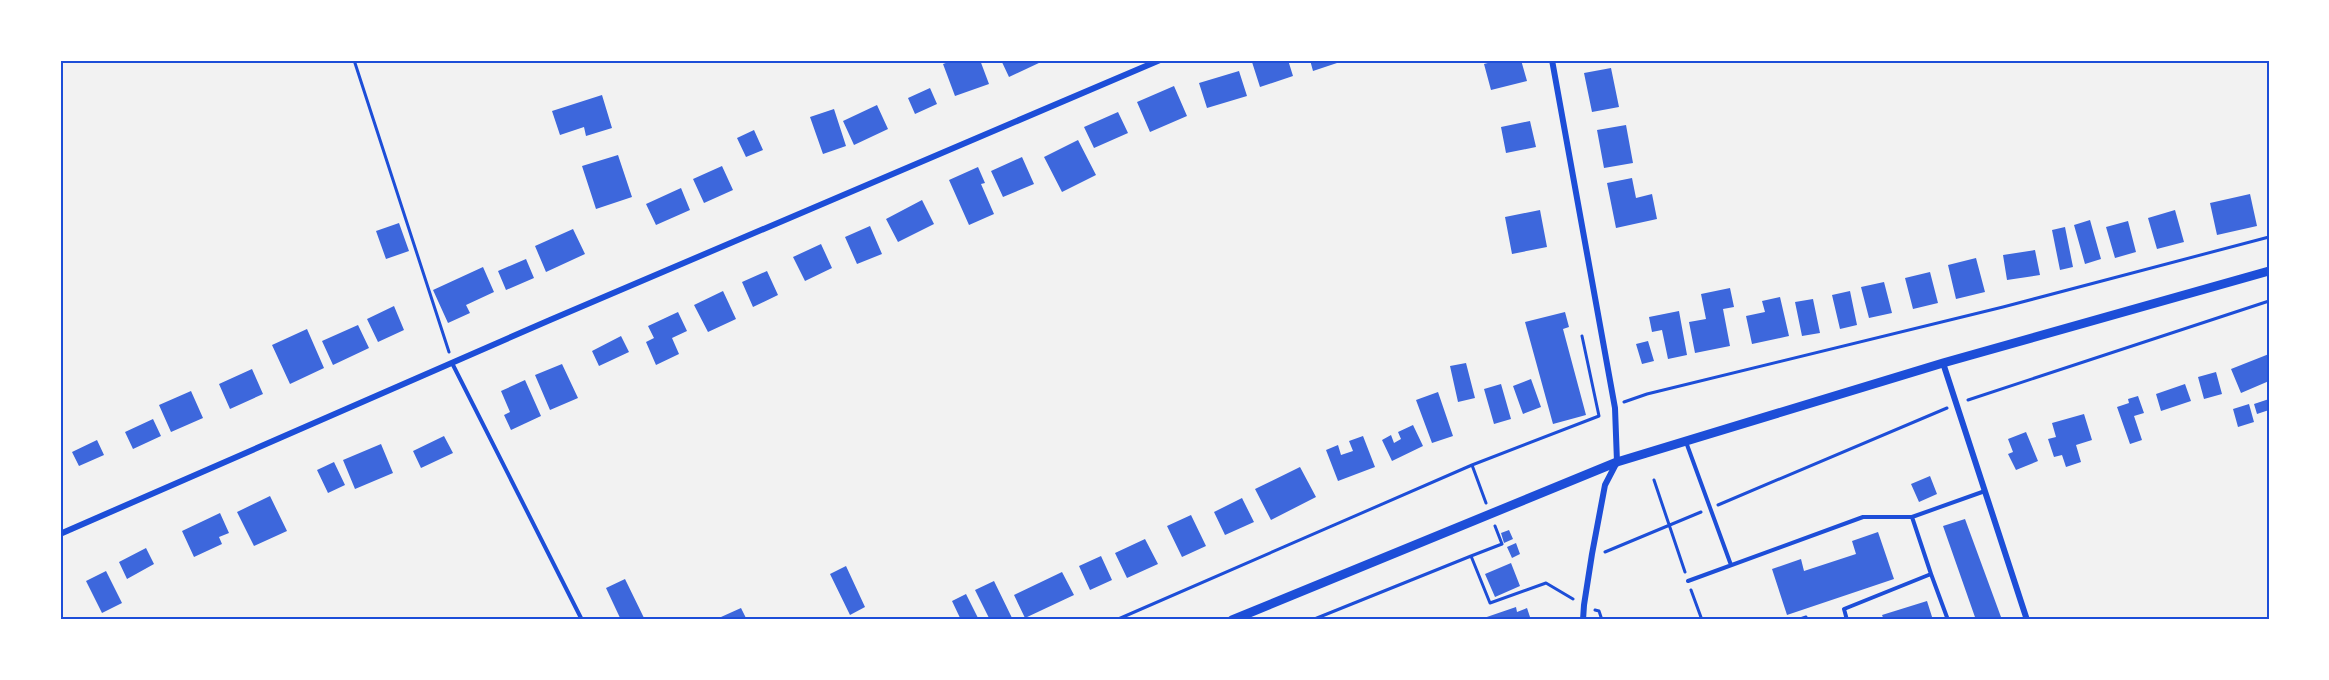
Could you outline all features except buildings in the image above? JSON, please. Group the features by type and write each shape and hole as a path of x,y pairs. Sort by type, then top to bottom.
{"street":[{"path":"60,534 452,362 1160,60"},
{"path":"1552,60 1615,408 1617,462 1605,485 1583,620"},
{"path":"1232,620 1617,462 1942,363 2269,271"},
{"path":"1942,363 2027,620"}],"lane":[{"path":"452,362 582,620"},
{"path":"1685,441 1731,566"},
{"path":"1688,581 1863,516 1912,518 1986,491"},
{"path":"1912,518 1948,620"},
{"path":"1848,620 1844,609 1931,574"}],"path":[{"path":"354,60 452,362"},
{"path":"1116,620 1472,465 1599,416 1647,394 2002,307 2269,237"},
{"path":"1592,554 1602,554 1957,404 2269,301"},
{"path":"1582,336 1599,416"},
{"path":"1654,480 1702,620"},
{"path":"1312,620 1471,556 1490,603 1546,583 1584,604"},
{"path":"1797,620 1806,617"}]}
